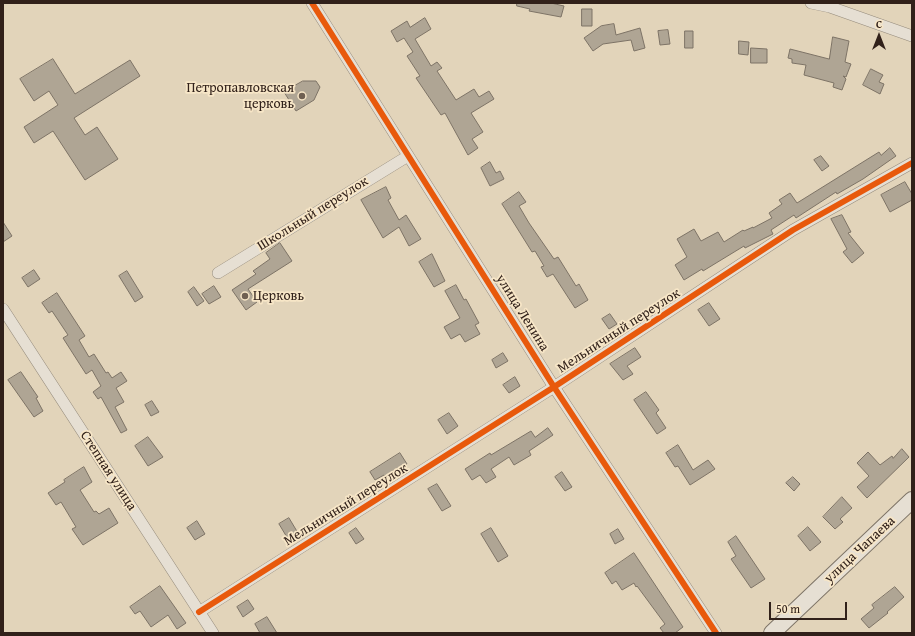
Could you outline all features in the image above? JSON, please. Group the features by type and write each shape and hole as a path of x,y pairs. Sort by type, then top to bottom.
{"main road":[{"name":"улица Чапаева","path":"772,633 912,500"}],"street":[{"name":"улица Ленина","path":"312,3 554,387 716,633"},
{"path":"811,3 826,5 912,36"},
{"name":"Школьный переулок","path":"218,273 408,156"},
{"name":"Мельничный переулок","path":"199,612 554,387 793,230 912,163"},
{"name":"Степная улица","path":"3,308 213,633"}],"building":[{"path":"517,3 551,3 564,6 561,17 529,11 530,9 517,6"},
{"path":"582,9 592,9 592,26 582,26"},
{"path":"425,18 431,29 415,39 431,66 437,62 442,68 437,71 456,100 474,89 479,97 489,91 494,99 471,113 483,132 472,139 478,148 468,155 445,113 441,115 416,78 420,76 407,56 413,52 404,38 397,42 391,31 407,21 410,27"},
{"path":"614,24 616,35 640,28 645,48 634,51 631,40 603,44 593,51 584,38 601,26"},
{"path":"668,30 670,44 660,45 658,31"},
{"path":"685,31 693,31 693,48 685,48"},
{"path":"833,37 849,41 845,62 851,64 846,77 843,76 846,79 842,90 833,87 834,83 804,75 806,65 792,63 792,59 788,58 790,49 829,59"},
{"path":"739,41 749,42 748,55 739,54"},
{"path":"751,48 767,49 767,63 751,63"},
{"path":"53,59 75,94 130,60 140,76 74,118 85,135 97,127 118,159 85,180 53,131 34,143 24,127 58,105 49,91 34,101 20,79"},
{"path":"871,69 883,75 879,82 884,84 880,94 863,85"},
{"name":"Петропавловская церковь","path":"303,81 316,81 320,87 314,100 296,111 284,92"},
{"path":"890,148 896,156 863,179 837,194 836,192 796,218 794,215 771,230 773,234 745,248 744,246 703,271 702,269 684,280 675,265 687,257 677,239 694,229 701,241 718,232 724,242 743,230 753,228 772,218 769,213 782,204 779,200 790,193 797,203 879,152 881,155"},
{"path":"821,156 829,166 822,171 814,160"},
{"path":"490,162 496,173 500,171 504,179 490,186 481,168"},
{"path":"905,182 912,194 912,200 890,212 881,195"},
{"path":"386,187 391,198 388,200 399,220 406,215 421,239 409,246 399,227 383,238 361,200"},
{"path":"519,192 526,202 519,206 529,223 554,259 558,257 576,286 579,284 588,300 575,308 553,274 547,277 541,267 544,266 535,251 532,252 502,204"},
{"path":"842,215 851,232 848,233 864,253 852,263 843,252 847,249 831,219"},
{"path":"3,222 12,236 3,242"},
{"path":"280,243 292,261 248,289 257,302 246,310 232,290 256,274 253,271 270,259 266,253"},
{"path":"432,254 445,281 434,287 419,262"},
{"path":"34,270 40,279 28,287 22,278"},
{"path":"127,271 143,297 135,302 119,276"},
{"path":"456,285 464,300 466,299 479,323 475,325 480,334 465,342 460,334 451,339 444,327 460,318 445,291"},
{"path":"214,286 221,297 209,304 202,294"},
{"path":"194,287 204,301 197,306 188,292"},
{"path":"57,293 85,336 79,340 89,357 94,354 106,373 108,372 112,378 121,372 127,381 116,388 124,402 115,407 127,430 121,433 101,397 98,399 93,392 101,386 92,370 86,374 63,338 68,335 52,311 49,313 42,303"},
{"path":"709,303 720,319 709,326 698,310"},
{"path":"610,314 617,324 609,329 602,319"},
{"path":"635,348 641,357 627,366 633,374 623,380 610,364"},
{"path":"503,353 508,361 496,368 492,360"},
{"path":"21,372 38,397 36,398 43,411 34,417 8,380"},
{"path":"515,377 520,386 509,393 503,385"},
{"path":"646,392 659,410 656,413 666,428 657,434 634,400"},
{"path":"152,401 159,412 151,416 145,405"},
{"path":"449,413 458,426 447,434 438,420"},
{"path":"548,428 553,435 529,451 531,455 514,465 509,457 491,469 496,477 486,483 480,475 472,480 465,469 490,453 491,455 531,431 535,437"},
{"path":"148,437 163,457 148,466 135,446"},
{"path":"678,445 693,470 708,460 715,469 690,485 678,466 675,467 666,453"},
{"path":"902,449 909,457 867,498 857,487 869,476 857,463 868,452 880,465 892,456 893,458"},
{"path":"400,453 407,464 385,478 384,475 375,480 370,472"},
{"path":"84,467 92,482 80,490 94,512 96,511 99,514 109,508 118,523 83,545 72,529 76,527 61,502 56,505 48,493"},
{"path":"562,472 572,487 565,491 555,477"},
{"path":"793,477 800,484 794,491 786,483"},
{"path":"437,484 451,506 442,511 428,489"},
{"path":"842,497 852,508 840,519 843,522 835,529 823,517"},
{"path":"289,518 298,533 288,539 279,524"},
{"path":"197,521 205,534 195,540 187,528"},
{"path":"808,527 821,542 810,551 798,536"},
{"path":"356,528 364,539 356,544 349,533"},
{"path":"491,528 508,556 498,562 481,534"},
{"path":"618,529 624,539 615,544 610,534"},
{"path":"736,536 765,579 751,588 731,559 736,556 728,542"},
{"path":"634,553 683,627 675,633 664,633 660,628 665,624 634,583 622,590 616,581 612,584 605,573"},
{"path":"160,586 186,623 177,629 168,615 151,627 140,611 135,614 130,607"},
{"path":"895,587 904,597 887,612 888,613 869,628 861,619 874,608 872,605"},
{"path":"248,600 254,609 243,617 237,607"},
{"path":"267,617 277,633 260,633 255,624"}],"cycle path":[{"path":"312,3 554,387 716,633"},
{"path":"199,612 554,387 793,230 912,163"}],"place":[{"name":"Петропавловская церковь","path":"302,96"},
{"name":"Церковь","path":"245,296"}]}
